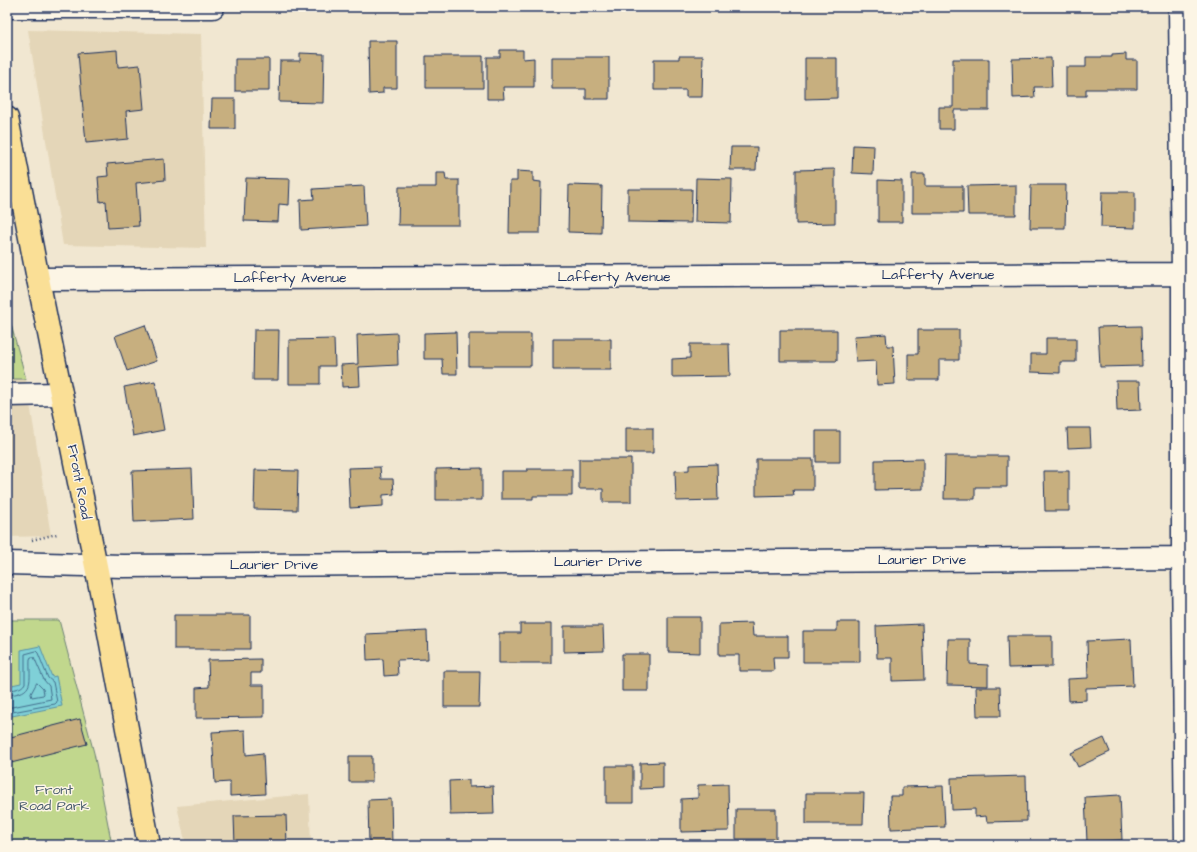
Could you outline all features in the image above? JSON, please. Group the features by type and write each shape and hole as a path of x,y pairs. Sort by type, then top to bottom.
{"main road":[{"name":"Front Road","path":"7,118 96,566 149,845"}],"street":[{"path":"7,7 213,7"},
{"path":"1180,7 1187,274 1186,845"},
{"name":"Lafferty Avenue","path":"38,278 1187,274"},
{"path":"7,395 61,394"},
{"name":"Laurier Drive","path":"7,563 96,566 1187,558"}],"path":[{"path":"28,540 35,540 57,534"}],"shaded area":[{"path":"28,30 201,34 206,248 63,245"},
{"path":"7,379 26,379 51,536 7,537"},
{"path":"309,794 311,845 186,845 177,806"}],"green space":[{"path":"7,310 26,379 7,379"},
{"name":"Front Road Park","path":"7,620 59,620 94,753 112,845 7,845"}],"water":[{"path":"40,646 52,677 56,676 62,706 7,717 7,686 21,683 21,650"}],"building":[{"path":"368,41 397,41 397,88 383,88 383,93 369,94"},
{"path":"117,50 118,67 140,65 144,109 126,111 128,139 86,143 78,53"},
{"path":"500,50 523,50 523,59 534,58 534,87 503,87 504,99 487,99 487,57 500,57"},
{"path":"300,53 324,54 323,103 279,102 280,61 300,61"},
{"path":"1126,54 1126,60 1137,60 1137,89 1086,89 1086,96 1066,96 1066,67 1086,67 1086,57 1112,57 1112,55"},
{"path":"426,56 483,56 483,88 426,88"},
{"path":"679,56 703,56 702,97 686,97 686,90 654,90 654,59 679,59"},
{"path":"552,57 609,57 609,99 586,99 586,89 552,89"},
{"path":"805,58 837,58 837,98 805,99"},
{"path":"1051,58 1052,87 1034,87 1035,97 1013,98 1012,59"},
{"path":"235,59 269,59 269,91 235,91"},
{"path":"953,59 989,59 989,110 954,110 954,129 939,129 939,107 953,107"},
{"path":"212,99 235,99 235,129 211,129"},
{"path":"853,145 874,146 873,174 852,173"},
{"path":"731,147 757,147 756,170 730,170"},
{"path":"164,159 165,180 136,183 139,226 108,228 106,201 100,202 98,177 108,176 107,164"},
{"path":"835,169 835,223 796,224 796,170"},
{"path":"517,171 533,172 533,181 541,182 540,233 509,233 510,181 517,181"},
{"path":"436,173 445,173 446,180 459,180 459,225 398,225 399,187 436,187"},
{"path":"912,174 925,174 925,186 963,186 963,213 912,213"},
{"path":"246,178 290,179 289,205 279,204 278,222 244,221"},
{"path":"696,178 732,179 731,223 695,222"},
{"path":"878,180 902,181 902,222 878,222"},
{"path":"569,185 602,186 601,233 568,232"},
{"path":"1016,185 1016,215 968,215 967,186"},
{"path":"1031,185 1066,185 1065,228 1030,228"},
{"path":"364,186 366,226 301,230 300,200 314,199 313,189"},
{"path":"628,189 692,189 691,223 628,222"},
{"path":"1102,192 1135,192 1135,228 1101,227"},
{"path":"145,325 157,361 127,371 115,336"},
{"path":"1141,326 1142,366 1100,367 1098,327"},
{"path":"254,330 279,330 278,380 253,380"},
{"path":"780,330 837,330 837,361 780,361"},
{"path":"918,330 959,330 959,360 939,360 939,380 908,380 908,354 918,354"},
{"path":"456,332 457,374 443,374 442,359 424,359 424,333"},
{"path":"397,333 398,365 359,367 360,386 342,387 341,365 358,364 357,335"},
{"path":"469,334 531,334 531,366 469,366"},
{"path":"886,334 887,346 893,346 895,384 877,385 876,361 856,362 854,336"},
{"path":"1046,338 1076,338 1076,362 1060,362 1060,373 1031,372 1031,354 1046,354"},
{"path":"334,339 335,366 320,366 320,384 289,384 289,340"},
{"path":"553,339 611,339 611,370 553,370"},
{"path":"690,344 729,344 730,376 672,377 672,359 690,358"},
{"path":"155,381 164,430 133,436 124,387"},
{"path":"1116,381 1140,381 1141,410 1117,411"},
{"path":"626,428 653,428 653,453 626,453"},
{"path":"1067,428 1090,428 1091,447 1068,448"},
{"path":"816,431 840,431 840,462 816,462"},
{"path":"945,456 1007,456 1007,487 975,487 975,499 944,499"},
{"path":"579,459 631,459 631,502 603,502 603,489 579,489"},
{"path":"756,459 813,459 813,490 793,490 794,495 756,496"},
{"path":"923,459 923,489 875,490 875,460"},
{"path":"717,464 718,500 676,501 675,471 689,470 689,465"},
{"path":"380,467 381,479 393,479 394,494 383,495 383,506 350,508 348,468"},
{"path":"482,468 482,500 436,500 436,469"},
{"path":"192,469 194,519 134,522 132,471"},
{"path":"527,469 572,469 572,496 533,496 533,499 501,499 501,471 527,471"},
{"path":"255,470 298,471 297,510 254,509"},
{"path":"1044,471 1069,471 1069,511 1045,511"},
{"path":"174,615 250,615 250,649 174,649"},
{"path":"668,617 700,617 700,653 668,652"},
{"path":"837,622 860,622 860,662 803,662 803,631 837,631"},
{"path":"752,623 753,636 788,636 788,657 773,657 774,671 739,671 739,655 719,655 719,624"},
{"path":"520,624 551,624 551,663 499,663 499,633 520,633"},
{"path":"922,624 924,680 892,681 892,658 877,658 876,626"},
{"path":"564,626 603,626 604,651 564,652"},
{"path":"427,631 428,659 397,660 398,675 384,676 383,659 367,660 366,634"},
{"path":"1007,636 1052,636 1052,667 1008,668"},
{"path":"948,639 970,639 970,664 988,665 988,686 947,685"},
{"path":"1131,639 1133,686 1086,688 1086,700 1069,701 1068,679 1088,678 1087,641"},
{"path":"622,654 649,654 649,691 622,691"},
{"path":"261,659 261,673 251,673 251,685 264,685 264,717 196,718 196,688 209,687 208,660"},
{"path":"444,671 480,671 479,707 444,707"},
{"path":"976,687 1000,687 1001,716 977,716"},
{"path":"80,719 87,744 7,764 7,738"},
{"path":"245,730 246,755 263,753 265,794 230,796 230,782 215,783 212,732"},
{"path":"1104,738 1110,752 1078,767 1071,753"},
{"path":"349,756 372,756 372,782 349,782"},
{"path":"663,762 663,788 640,789 640,763"},
{"path":"606,766 633,766 633,803 606,803"},
{"path":"1026,776 1027,821 987,822 986,816 975,817 975,809 952,810 951,778"},
{"path":"469,780 469,787 493,786 494,814 450,815 449,781"},
{"path":"728,784 729,831 681,832 681,799 698,798 698,785"},
{"path":"943,786 945,827 891,829 890,796 902,796 902,787"},
{"path":"806,793 864,793 863,824 806,824"},
{"path":"1120,795 1122,840 1087,842 1085,797"},
{"path":"391,799 392,845 369,845 368,800"},
{"path":"736,809 776,809 776,839 736,839"},
{"path":"286,815 287,845 235,845 234,816"}]}
